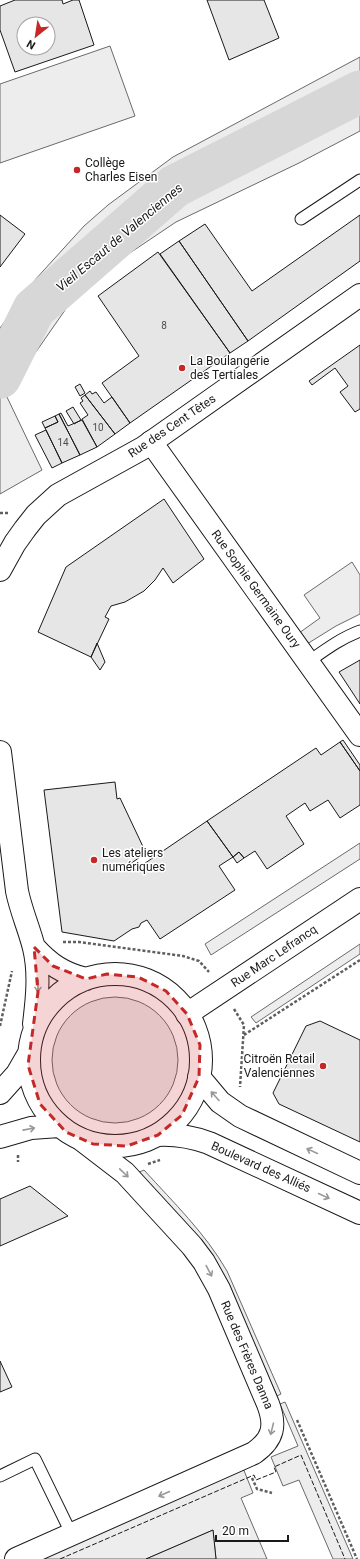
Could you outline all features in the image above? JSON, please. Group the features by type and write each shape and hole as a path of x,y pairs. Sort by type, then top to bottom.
{"main road":[{"name":"Rue des Cent Têtes","path":"0,570 15,543 36,515 47,504 69,488 117,463 151,442 360,295"},
{"name":"Rue Sophie Germaine Oury","path":"151,442 360,735"},
{"path":"0,752 17,891 34,948 38,982 33,1032 28,1055 17,1074 0,1093"},
{"name":"Rue Marc Lefrancq","path":"187,1014 360,899"},
{"path":"34,948 53,966 68,974 86,979"},
{"path":"28,1055 30,1075 35,1094 46,1112 66,1132 82,1140 104,1146 115,1147 138,1144 158,1135 175,1122 185,1110 193,1097 199,1077 201,1067 200,1044 197,1034 187,1014 174,998 157,985 128,975 107,974 86,979 69,987 53,999 42,1014 33,1032"},
{"path":"199,1077 220,1102 240,1116 360,1173"},
{"path":"0,1137 32,1128 59,1126"},
{"name":"Boulevard des Alliés","path":"158,1135 172,1134 209,1143 360,1212"},
{"name":"Rue des Frères Danna","path":"16,1559 254,1453 266,1441 273,1425 273,1419 268,1404 219,1289 204,1262 192,1246 125,1173 82,1140"}],"lane":[{"path":"301,220 360,180"},
{"path":"308,662 330,646 360,631"},
{"path":"0,1476 35,1459 72,1535"}],"path":[{"path":"0,1026 14,962 34,948"},
{"path":"244,1036 360,960"},
{"path":"125,1173 162,1159"},
{"path":"251,1476 257,1489 272,1493"}],"highlighted area":[{"path":"34,947 53,966 86,979 107,974 138,977 166,991 187,1014 200,1045 199,1077 182,1115 158,1135 127,1146 93,1144 66,1132 40,1104 28,1065 38,992"}],"shaded area":[{"path":"110,46 135,116 0,163 0,84"},
{"path":"360,57 360,131 299,163 176,222 112,265 79,290 6,395 42,470 0,494 0,328 34,281 84,226 108,205 173,157"},
{"path":"352,562 360,575 360,614 336,626 307,644 299,633 320,618 304,595"},
{"path":"360,843 360,859 211,955 205,944"},
{"path":"360,944 360,954 256,1023 251,1017"},
{"path":"115,997 139,1002 150,1008 163,1020 173,1036 178,1060 173,1084 167,1095 155,1108 139,1118 115,1123 91,1118 80,1112 67,1100 57,1084 52,1060 57,1036 63,1025 75,1012 91,1002"},
{"path":"144,1170 199,1231 227,1271 281,1394 277,1396 214,1260 137,1173"},
{"path":"285,1402 353,1559 333,1559 299,1480 283,1486 271,1457 298,1446 280,1404"},
{"path":"243,1468 253,1493 241,1498 267,1559 216,1559 213,1530 146,1559 34,1559"}],"building":[{"path":"15,0 62,0 63,4 73,0 79,0 94,45 15,72 0,30 0,6"},
{"path":"207,0 264,0 279,38 229,60"},
{"path":"0,215 25,234 0,267"},
{"path":"360,215 360,261 248,341 179,241 205,224 252,291"},
{"path":"179,241 248,341 230,353 160,254"},
{"path":"158,252 230,353 130,423 102,383 139,356 98,296"},
{"path":"360,345 360,409 355,412 340,392 348,386 335,368 312,385 309,381"},
{"path":"80,384 85,393 80,396 75,387"},
{"path":"90,391 92,394 96,392 104,403 112,397 130,423 115,434 85,395"},
{"path":"85,395 115,434 97,447 82,419 88,415 80,403 83,401 81,398"},
{"path":"73,407 81,420 74,424 66,411"},
{"path":"61,413 68,426 82,420 97,447 80,455 59,414"},
{"path":"59,414 80,455 62,463 45,428 58,422 55,416"},
{"path":"55,416 58,422 45,428 42,422"},
{"path":"46,430 62,463 52,468 35,435"},
{"path":"164,499 204,559 173,583 163,568 155,580 144,591 125,602 111,606 105,617 109,619 91,657 38,632 66,567"},
{"path":"97,643 105,662 100,670 91,657"},
{"path":"360,660 360,704 339,672"},
{"path":"343,740 360,765 360,771 340,742"},
{"path":"340,742 360,771 360,805 340,818 328,800 310,811 305,803 286,816 304,844 267,869 255,851 244,858 239,852 233,857 207,821 316,748 321,755"},
{"name":"Les ateliers numériques","path":"115,782 117,799 120,798 146,853 130,864 135,870 207,821 233,857 219,866 235,890 160,939 147,920 141,923 139,927 132,929 114,941 62,932 44,790"},
{"path":"239,852 244,858 237,863 233,857"},
{"name":"Citroën Retail Valenciennes","path":"320,1021 360,1040 360,1142 279,1104 273,1093 306,1026"},
{"path":"30,1186 68,1216 0,1246 0,1199"},
{"path":"0,1361 12,1387 0,1392"},
{"path":"213,1530 216,1559 146,1559"}],"waterway":[{"name":"Vieil Escaut de Valenciennes","path":"0,377 34,309 175,186 360,92"}],"fence":[{"path":"60,1559 254,1475 256,1480 276,1472 274,1467 301,1455 345,1559"}],"place":[{"name":"Collège Charles Eisen","path":"77,170"},
{"name":"La Boulangerie des Tertiales","path":"182,368"},
{"name":"Les ateliers numériques","path":"94,860"},
{"name":"Citroën Retail Valenciennes","path":"323,1066"}]}
